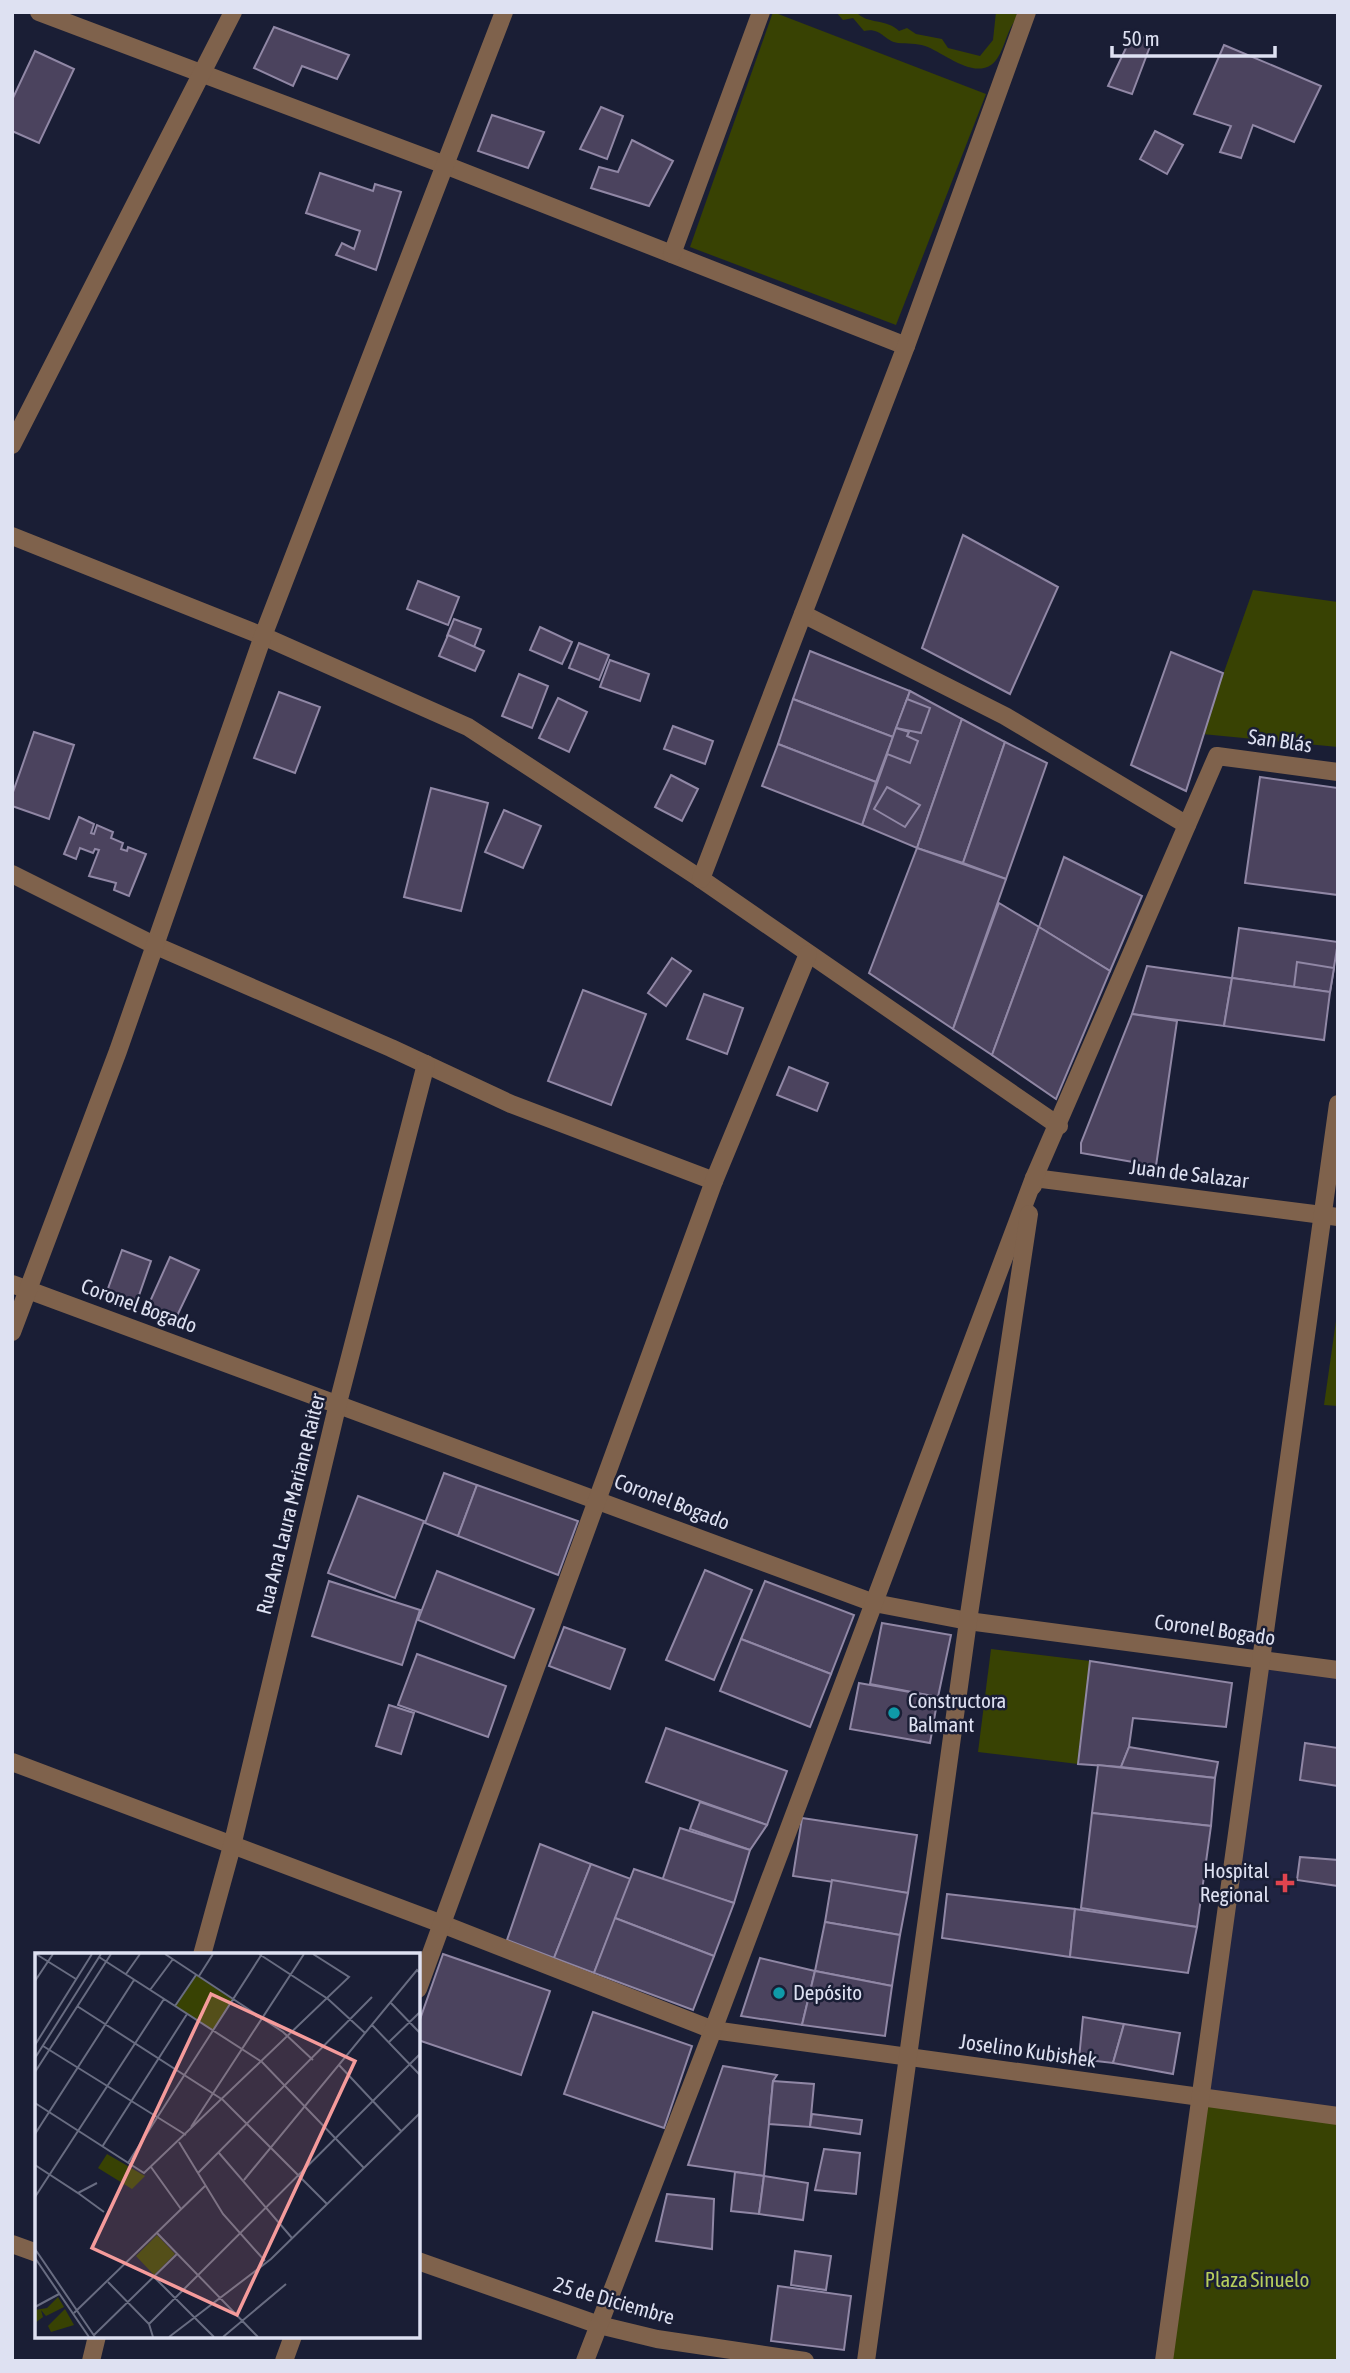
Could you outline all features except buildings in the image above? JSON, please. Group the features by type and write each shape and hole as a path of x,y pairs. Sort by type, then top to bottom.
{"street":[{"path":"39,12 445,165 906,346"},
{"path":"12,445 233,12"},
{"path":"12,1332 20,1287 154,945 263,636 504,12"},
{"path":"672,254 761,12"},
{"path":"701,878 906,346 1027,12"},
{"path":"12,536 263,636 468,727 701,878 1059,1126"},
{"path":"585,2361 713,2031 1034,1178 1059,1126 1187,825 1005,716 803,614"},
{"name":"San Blás","path":"1187,825 1217,756 1338,772"},
{"path":"12,874 154,945 426,1064 510,1104 714,1181"},
{"path":"420,1984 714,1181 808,954"},
{"name":"Rua Ana Laura Mariane Raiter","path":"203,1953 232,1846 338,1403 426,1064"},
{"path":"1164,2361 1263,1660 1331,1216 1338,1104"},
{"path":"866,2361 910,2057 968,1620 1034,1178"},
{"name":"Juan de Salazar","path":"1034,1178 1331,1216"},
{"name":"Coronel Bogado","path":"20,1287 874,1602 968,1620 1338,1670"},
{"name":"Joselino Kubishek","path":"12,1762 442,1924 713,2031 1338,2116"},
{"path":"12,2244 35,2252"},
{"name":"25 de Diciembre","path":"420,2262 599,2325 657,2339 804,2361"},
{"path":"90,2361 96,2338"},
{"path":"284,2361 292,2338"}],"shaded area":[{"name":"Hospital Regional","path":"1263,1660 1338,1670 1338,2116 1202,2097"}],"green space":[{"path":"773,12 986,94 896,325 690,247"},
{"path":"836,12 856,12 866,19 888,24 899,31 907,28 916,34 942,39 948,48 980,56 993,40 996,12 1016,12 1017,18 995,61 983,68 975,68 957,63 925,46 898,43 875,31 864,31 853,18 843,20"},
{"path":"1253,590 1338,602 1338,747 1202,734"},
{"path":"1338,1307 1338,1406 1324,1405"},
{"path":"991,1649 1090,1661 1078,1764 978,1752"},
{"name":"Plaza Sinuelo","path":"1202,2097 1338,2116 1338,2361 1164,2361"}],"place":[{"name":"Constructora Balmant","path":"894,1713"},
{"name":"Hospital Regional","path":"1285,1883"},
{"name":"Depósito","path":"779,1993"}]}
